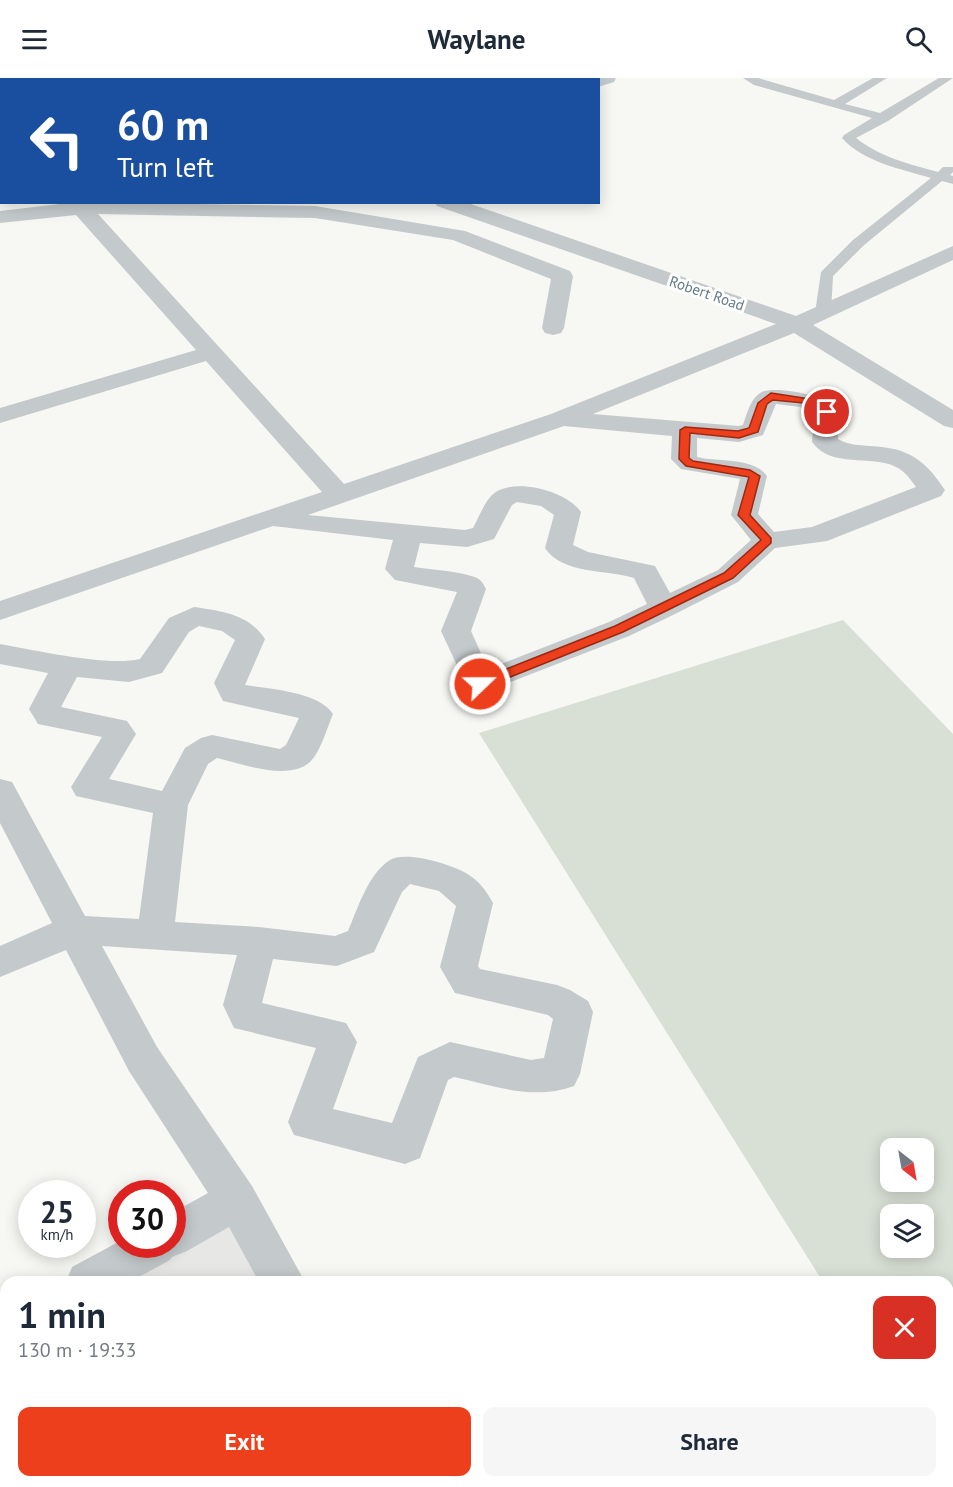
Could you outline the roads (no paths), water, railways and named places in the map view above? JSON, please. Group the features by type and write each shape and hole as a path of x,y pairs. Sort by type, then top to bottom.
{"street":[{"name":"Robert Road","path":"450,204 794,323 953,421"},
{"path":"81,208 340,496"},
{"path":"0,217 81,208 315,212 458,236 562,276 553,328"},
{"path":"0,611 561,419 794,323 823,314 953,252"},
{"path":"0,416 210,353"},
{"path":"409,533 399,569 405,574 469,585 472,589 456,631 480,684 619,629 728,576 767,541 817,535 932,490 908,462 896,457 833,449 825,442 827,412 806,401 771,396 763,403 754,430 739,434 561,419"},
{"path":"685,430 684,459 690,464 750,473 754,476 744,515 767,541"},
{"path":"271,520 467,539 484,533 501,501 512,493 549,499 568,512 559,548 567,556 632,566 645,572 663,608"},
{"path":"0,654 67,666 129,672 151,666 179,625 194,616 233,623 250,639 229,683 234,693 305,706 318,714 299,753 284,760 212,746 196,756 171,805 155,935"},
{"path":"67,666 45,709 49,716 117,729 120,734 88,787 171,805"},
{"path":"0,790 143,1059 237,1200 280,1276"},
{"path":"0,962 74,930 259,942 337,951 361,941 388,883 403,869 452,879 476,903 459,967 468,982 557,1001 574,1012 560,1074 531,1077 450,1059 432,1069 405,1145 308,1122 338,1042 332,1035 248,1016 242,1005 259,942"},
{"path":"186,1228 237,1200"},
{"path":"99,1276 131,1258"}],"lane":[{"path":"749,78 758,83 884,118"},
{"path":"834,105 881,78"},
{"path":"946,177 877,155 858,147 848,138 947,78"},
{"path":"823,314 826,275 858,243 946,177 953,166"}]}
